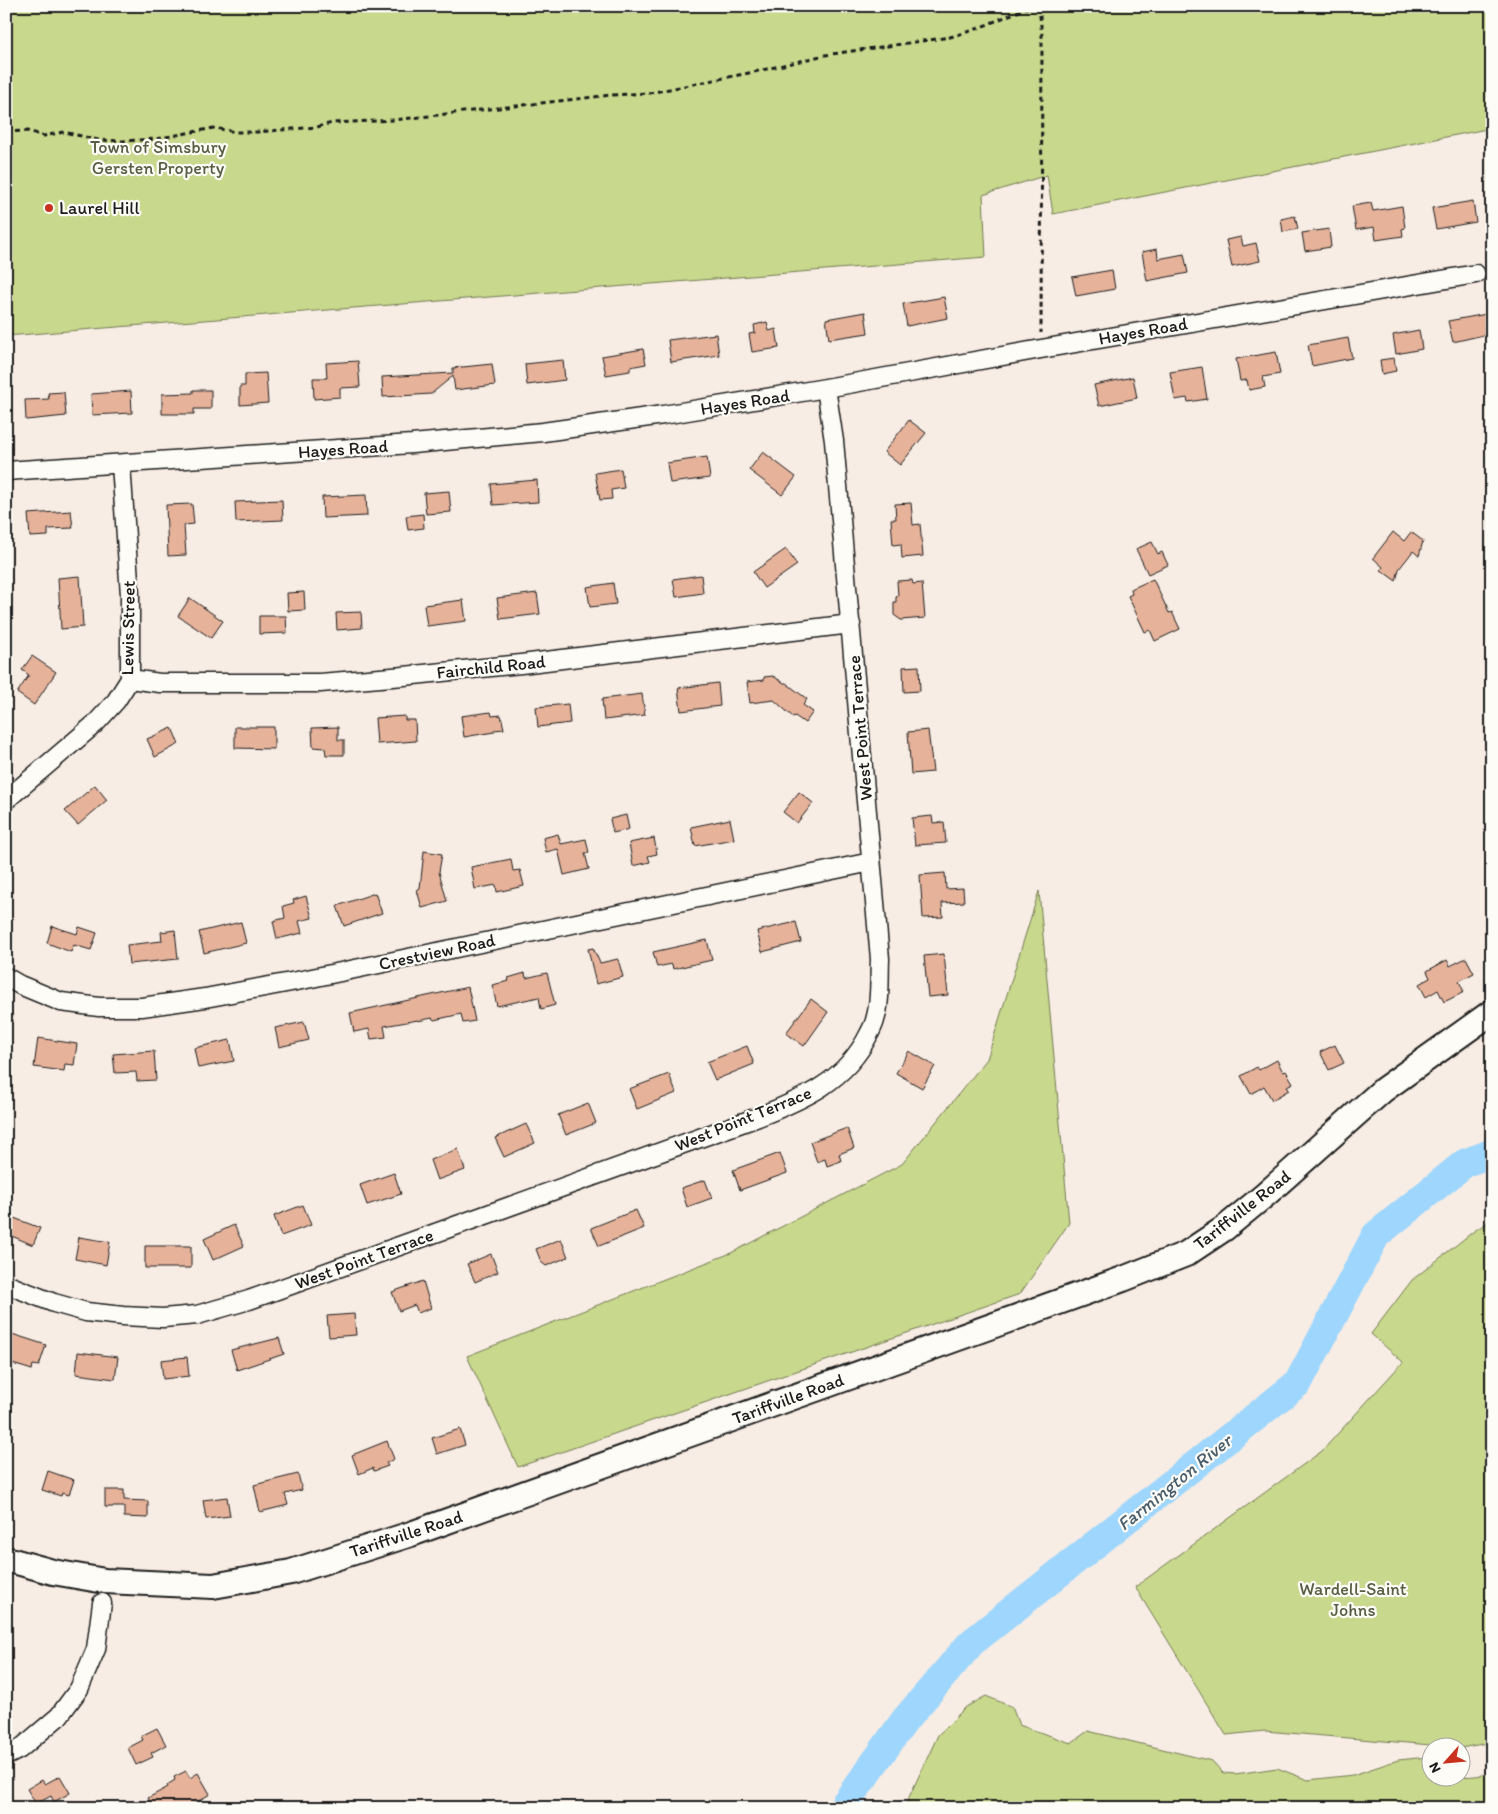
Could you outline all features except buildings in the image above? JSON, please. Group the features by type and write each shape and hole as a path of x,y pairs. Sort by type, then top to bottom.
{"main road":[{"name":"Tariffville Road","path":"6,1559 53,1572 105,1581 203,1586 213,1586 291,1572 411,1534 1123,1280 1186,1254 1225,1228 1272,1189 1383,1090 1492,1012"}],"street":[{"name":"Hayes Road","path":"6,471 412,444 543,432 663,415 826,388 1476,274"},
{"name":"West Point Terrace","path":"6,1284 54,1303 86,1312 163,1318 197,1315 249,1300 794,1103 823,1086 846,1068 863,1046 876,1020 880,959 834,441 826,388"},
{"name":"Lewis Street","path":"6,800 96,724 116,701 130,678 130,595 120,464"},
{"name":"Fairchild Road","path":"130,678 160,683 320,683 511,665 851,624"},
{"name":"Crestview Road","path":"6,977 61,1002 99,1007 142,1007 205,998 302,980 871,862"},
{"path":"6,1756 20,1749 59,1716 80,1689 96,1649 102,1603"}],"path":[{"path":"6,132 28,131 44,136 64,132 98,140 147,139 214,128 236,132 268,131 317,127 332,123 404,119 611,95 649,93 754,72 825,55 950,38 1031,6"},
{"path":"1039,6 1042,36 1040,349"}],"green space":[{"name":"Town of Simsbury Gersten Property","path":"6,6 1492,6 1492,128 1053,214 1047,175 983,195 986,257 6,336"},
{"path":"1039,891 1069,1223 1020,1294 518,1467 467,1356 731,1253 902,1164 987,1059"},
{"name":"Wardell-Saint Johns","path":"1492,1220 1492,1742 1470,1746 1470,1736 1420,1736 1420,1744 1265,1731 1226,1735 1135,1587 1322,1451 1403,1362 1371,1334 1412,1280 1474,1231"},
{"path":"986,1696 1012,1707 1019,1725 1071,1743 1088,1731 1212,1761 1223,1773 1235,1774 1277,1768 1308,1780 1353,1775 1398,1760 1420,1758 1420,1786 1470,1786 1470,1776 1492,1772 1492,1808 904,1808 938,1735 966,1707"}],"waterway":[{"name":"Farmington River","path":"842,1808 905,1720 971,1643 1298,1383 1376,1235 1465,1163 1492,1153"}],"place":[{"name":"Laurel Hill","path":"49,208"}]}
